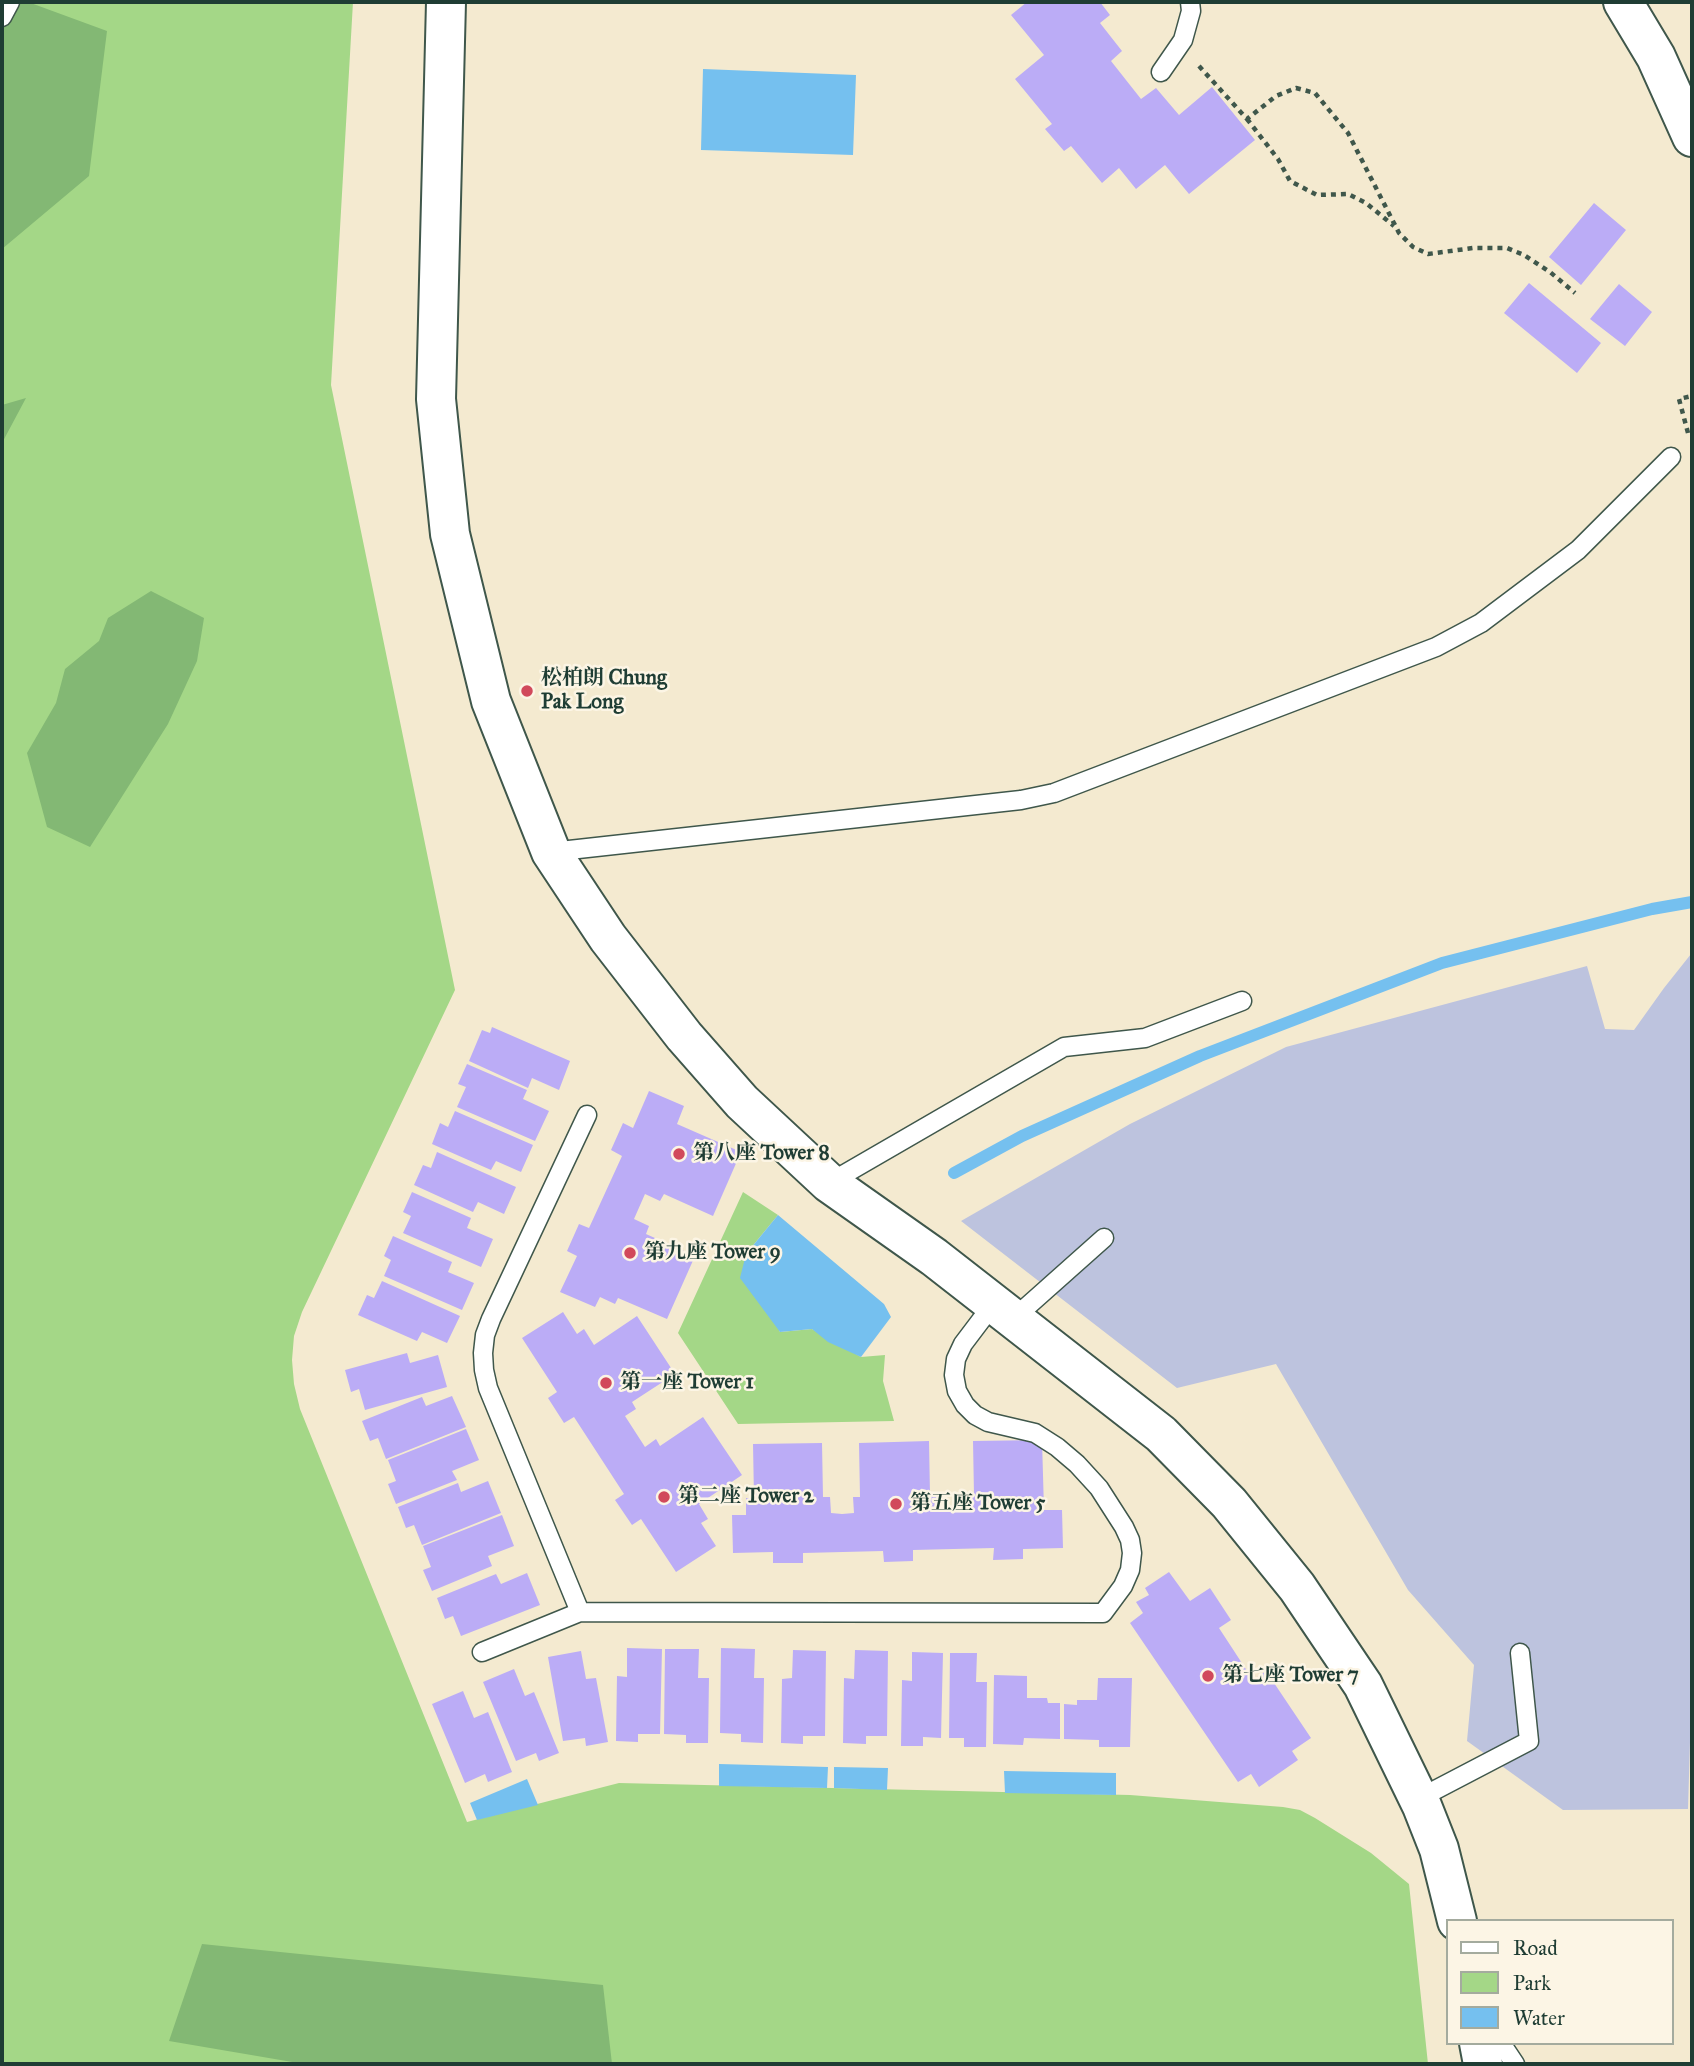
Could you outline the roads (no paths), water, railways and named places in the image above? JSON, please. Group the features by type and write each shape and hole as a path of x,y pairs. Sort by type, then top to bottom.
{"main road":[{"path":"446,2 436,399 450,534 491,701 551,852 608,938 684,1036 742,1102 830,1183 934,1257 1161,1434 1228,1503 1297,1587 1363,1685 1439,1849 1456,1919"},
{"path":"1623,2 1656,57 1692,137"},
{"path":"1479,2045 1483,2064"}],"lane":[{"path":"2,17 10,2"},
{"path":"1161,72 1183,40 1191,11 1190,2"},
{"path":"551,852 1021,800 1054,793 1436,648 1502,608 1578,550 1671,457"},
{"path":"830,1183 1065,1047 1145,1038 1242,1001"},
{"path":"580,1612 488,1388 483,1353 485,1335 491,1319 587,1115"},
{"path":"482,1652 580,1612 1102,1614 1123,1586 1130,1570 1132,1553 1124,1527 1098,1489 1067,1456 1035,1433 988,1422 975,1415 957,1391 954,1375 956,1359 963,1344 1003,1311 1104,1238"},
{"path":"1418,1799 1529,1741 1520,1653"},
{"path":"1502,2045 1515,2064"}],"water":[{"path":"703,69 856,75 853,155 701,150"},
{"path":"778,1215 884,1304 891,1317 861,1357 828,1342 812,1329 780,1332 740,1278 746,1254"},
{"path":"719,1764 828,1767 827,1788 719,1786"},
{"path":"834,1767 888,1768 887,1790 834,1788"},
{"path":"1004,1771 1116,1773 1116,1795 1005,1793"},
{"path":"527,1779 538,1805 477,1820 470,1803"}],"waterway":[{"path":"954,1173 1022,1136 1200,1056 1442,963 1652,909 1692,902"}],"place":[{"name":"松柏朗 Chung Pak Long","path":"527,691"},
{"name":"第八座 Tower 8","path":"679,1154"},
{"name":"第九座 Tower 9","path":"630,1253"},
{"name":"第一座 Tower 1","path":"606,1383"},
{"name":"第二座 Tower 2","path":"664,1497"},
{"name":"第五座 Tower 5","path":"896,1504"},
{"name":"第七座 Tower 7","path":"1208,1676"}]}
